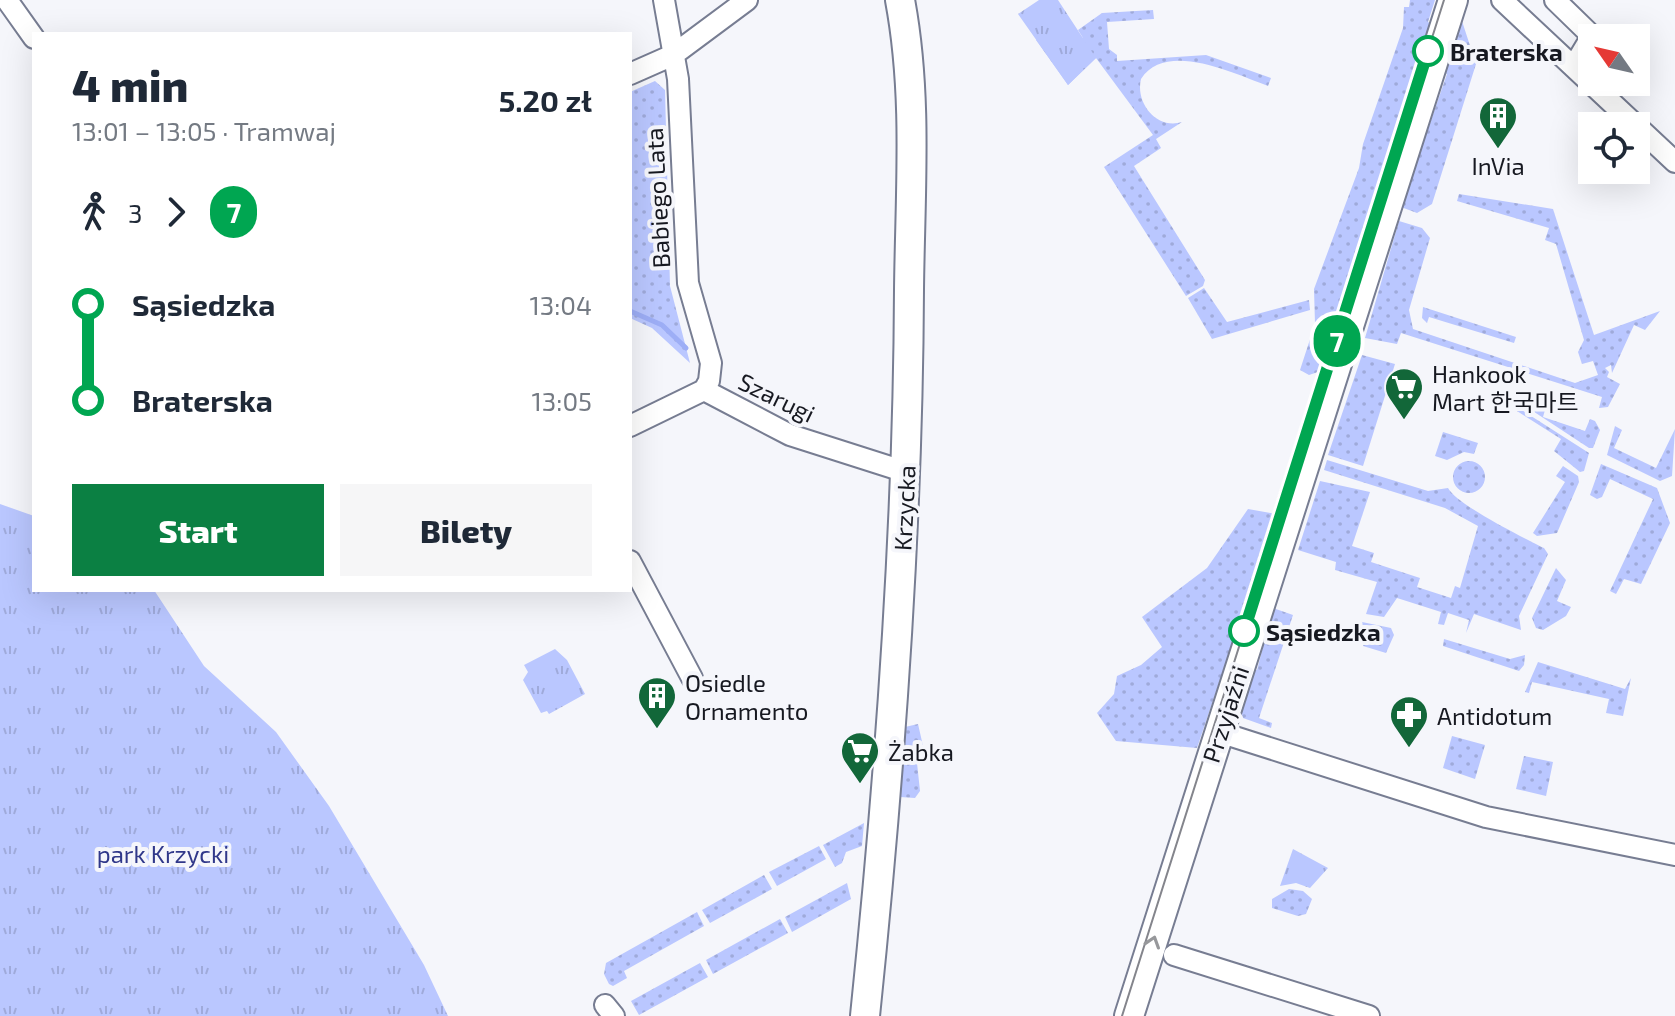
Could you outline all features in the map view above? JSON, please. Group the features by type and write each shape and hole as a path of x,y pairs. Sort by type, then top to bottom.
{"street":[{"path":"7,0 32,35"},
{"name":"Babiego Lata","path":"664,0 678,79 688,283 711,363 704,390"},
{"path":"632,73 673,55 747,0"},
{"name":"Krzycka","path":"865,1016 894,692 906,472 912,96 900,0"},
{"name":"Przyjaźni","path":"1129,1016 1453,0"},
{"path":"1502,0 1675,162"},
{"path":"1555,0 1592,36 1574,66"},
{"path":"1549,44 1575,19"},
{"name":"Szarugi","path":"632,425 704,390 790,435 906,472"},
{"path":"632,565 692,678"},
{"path":"1219,732 1486,817 1675,855"},
{"path":"1174,955 1307,1008 1369,1016"}],"green space":[{"path":"1039,0 1058,0 1096,58 1068,85 1018,14"},
{"path":"1410,0 1435,0 1428,22 1432,24 1321,371 1309,375 1300,370 1315,324 1314,289 1359,168 1363,144 1403,28 1404,7 1409,7"},
{"path":"1153,10 1154,19 1107,22 1109,49 1117,55 1117,61 1206,55 1271,78 1268,86 1220,68 1183,61 1167,62 1152,68 1141,79 1141,97 1150,112 1164,122 1182,122 1156,139 1161,148 1134,166 1205,280 1203,286 1186,296 1104,167 1153,135 1096,58 1068,85 1036,40 1058,26 1083,38 1078,30 1102,13"},
{"path":"1461,18 1476,64 1432,204 1417,213 1401,207 1447,74 1444,73"},
{"path":"655,81 665,90 670,286 690,363 652,328 632,319 632,91"},
{"path":"1459,194 1553,209 1594,335 1660,311 1645,330 1634,325 1612,373 1611,365 1605,368 1609,372 1607,377 1620,384 1608,407 1599,408 1602,397 1401,333 1397,344 1365,338 1399,221 1422,228 1430,238 1409,310 1413,329 1575,383 1598,375 1593,361 1582,364 1578,352 1584,340 1556,244 1545,240 1549,228 1457,201"},
{"path":"1204,288 1227,322 1309,300 1310,310 1212,339 1188,298"},
{"path":"1423,307 1516,337 1514,343 1429,317 1427,323 1422,318"},
{"path":"1362,355 1395,364 1363,466 1328,455"},
{"path":"1519,402 1545,410 1543,417 1585,431 1590,419 1595,421 1600,430 1593,448 1589,448"},
{"path":"1514,405 1589,453 1584,471 1580,472 1554,451 1561,439 1509,406"},
{"path":"1615,426 1622,430 1614,448 1656,468 1675,429 1672,476 1660,481 1607,455"},
{"path":"1443,432 1478,443 1474,454 1464,452 1447,460 1435,456"},
{"path":"1327,460 1428,491 1448,488 1477,512 1544,548 1548,554 1519,616 1521,630 1474,614 1466,633 1469,620 1448,613 1444,625 1438,624 1441,612 1397,598 1384,617 1366,614 1377,582 1335,570 1336,562 1298,550 1320,481 1370,492 1352,546 1374,553 1371,562 1420,578 1417,587 1451,598 1455,586 1460,588 1478,526 1445,508 1324,470"},
{"path":"1469,461 1480,466 1485,477 1480,488 1469,493 1458,488 1453,477 1458,466"},
{"path":"1601,464 1657,488 1670,523 1641,584 1624,579 1616,594 1610,591 1653,499 1610,479 1602,497 1597,499 1590,495"},
{"path":"1563,466 1578,476 1579,482 1557,533 1537,536 1533,533 1565,482 1556,476"},
{"name":"park Krzycki","path":"0,504 32,515 32,592 155,592 204,666 276,732 329,806 424,965 448,1016 0,1016"},
{"path":"1248,509 1276,514 1197,748 1116,741 1097,713 1114,694 1117,676 1141,665 1162,647 1142,617 1207,568"},
{"path":"1556,568 1566,580 1557,601 1571,607 1566,616 1543,630 1536,628 1532,618"},
{"path":"1273,608 1293,615 1259,718 1272,723 1271,728 1243,718 1239,712 1253,669 1257,670"},
{"path":"1362,622 1391,628 1394,635 1386,653 1363,646 1366,635 1359,632"},
{"path":"1444,639 1510,659 1525,655 1524,665 1519,671 1443,646"},
{"path":"555,649 567,660 585,694 549,714 547,711 541,713 523,680 528,672 524,665"},
{"path":"1538,662 1625,689 1631,678 1623,716 1606,713 1609,699 1532,682 1529,693 1525,692"},
{"path":"918,724 926,759 917,763 920,791 915,798 900,797 905,727"},
{"path":"1452,736 1485,745 1475,779 1443,768"},
{"path":"1524,756 1553,762 1546,796 1516,789"},
{"path":"864,823 862,846 846,852 842,863 835,867 823,845"},
{"path":"819,846 826,859 777,886 769,872"},
{"path":"1293,849 1328,868 1310,888 1296,883 1280,886"},
{"path":"764,875 772,889 710,923 702,910"},
{"path":"847,883 851,899 792,932 785,917"},
{"path":"1289,889 1303,891 1312,899 1306,914 1298,916 1272,908 1272,899"},
{"path":"697,912 704,926 624,971 627,978 613,986 609,984 604,974 606,963"},
{"path":"780,919 788,933 713,974 706,960"},
{"path":"700,963 708,977 639,1015 631,1001"}],"waterway":[{"path":"632,312 662,325 686,348"}],"tram line":[{"path":"1122,1016 1444,0"},
{"name":"7","path":"1244,631 1428,51"}],"place":[{"name":"Braterska","path":"1428,51"},
{"name":"InVia","path":"1498,150"},
{"name":"Hankook Mart 한국마트","path":"1404,421"},
{"name":"Sąsiedzka","path":"1244,631"},
{"name":"Osiedle Ornamento","path":"657,730"},
{"name":"Antidotum","path":"1409,749"},
{"name":"Żabka","path":"860,785"}]}
